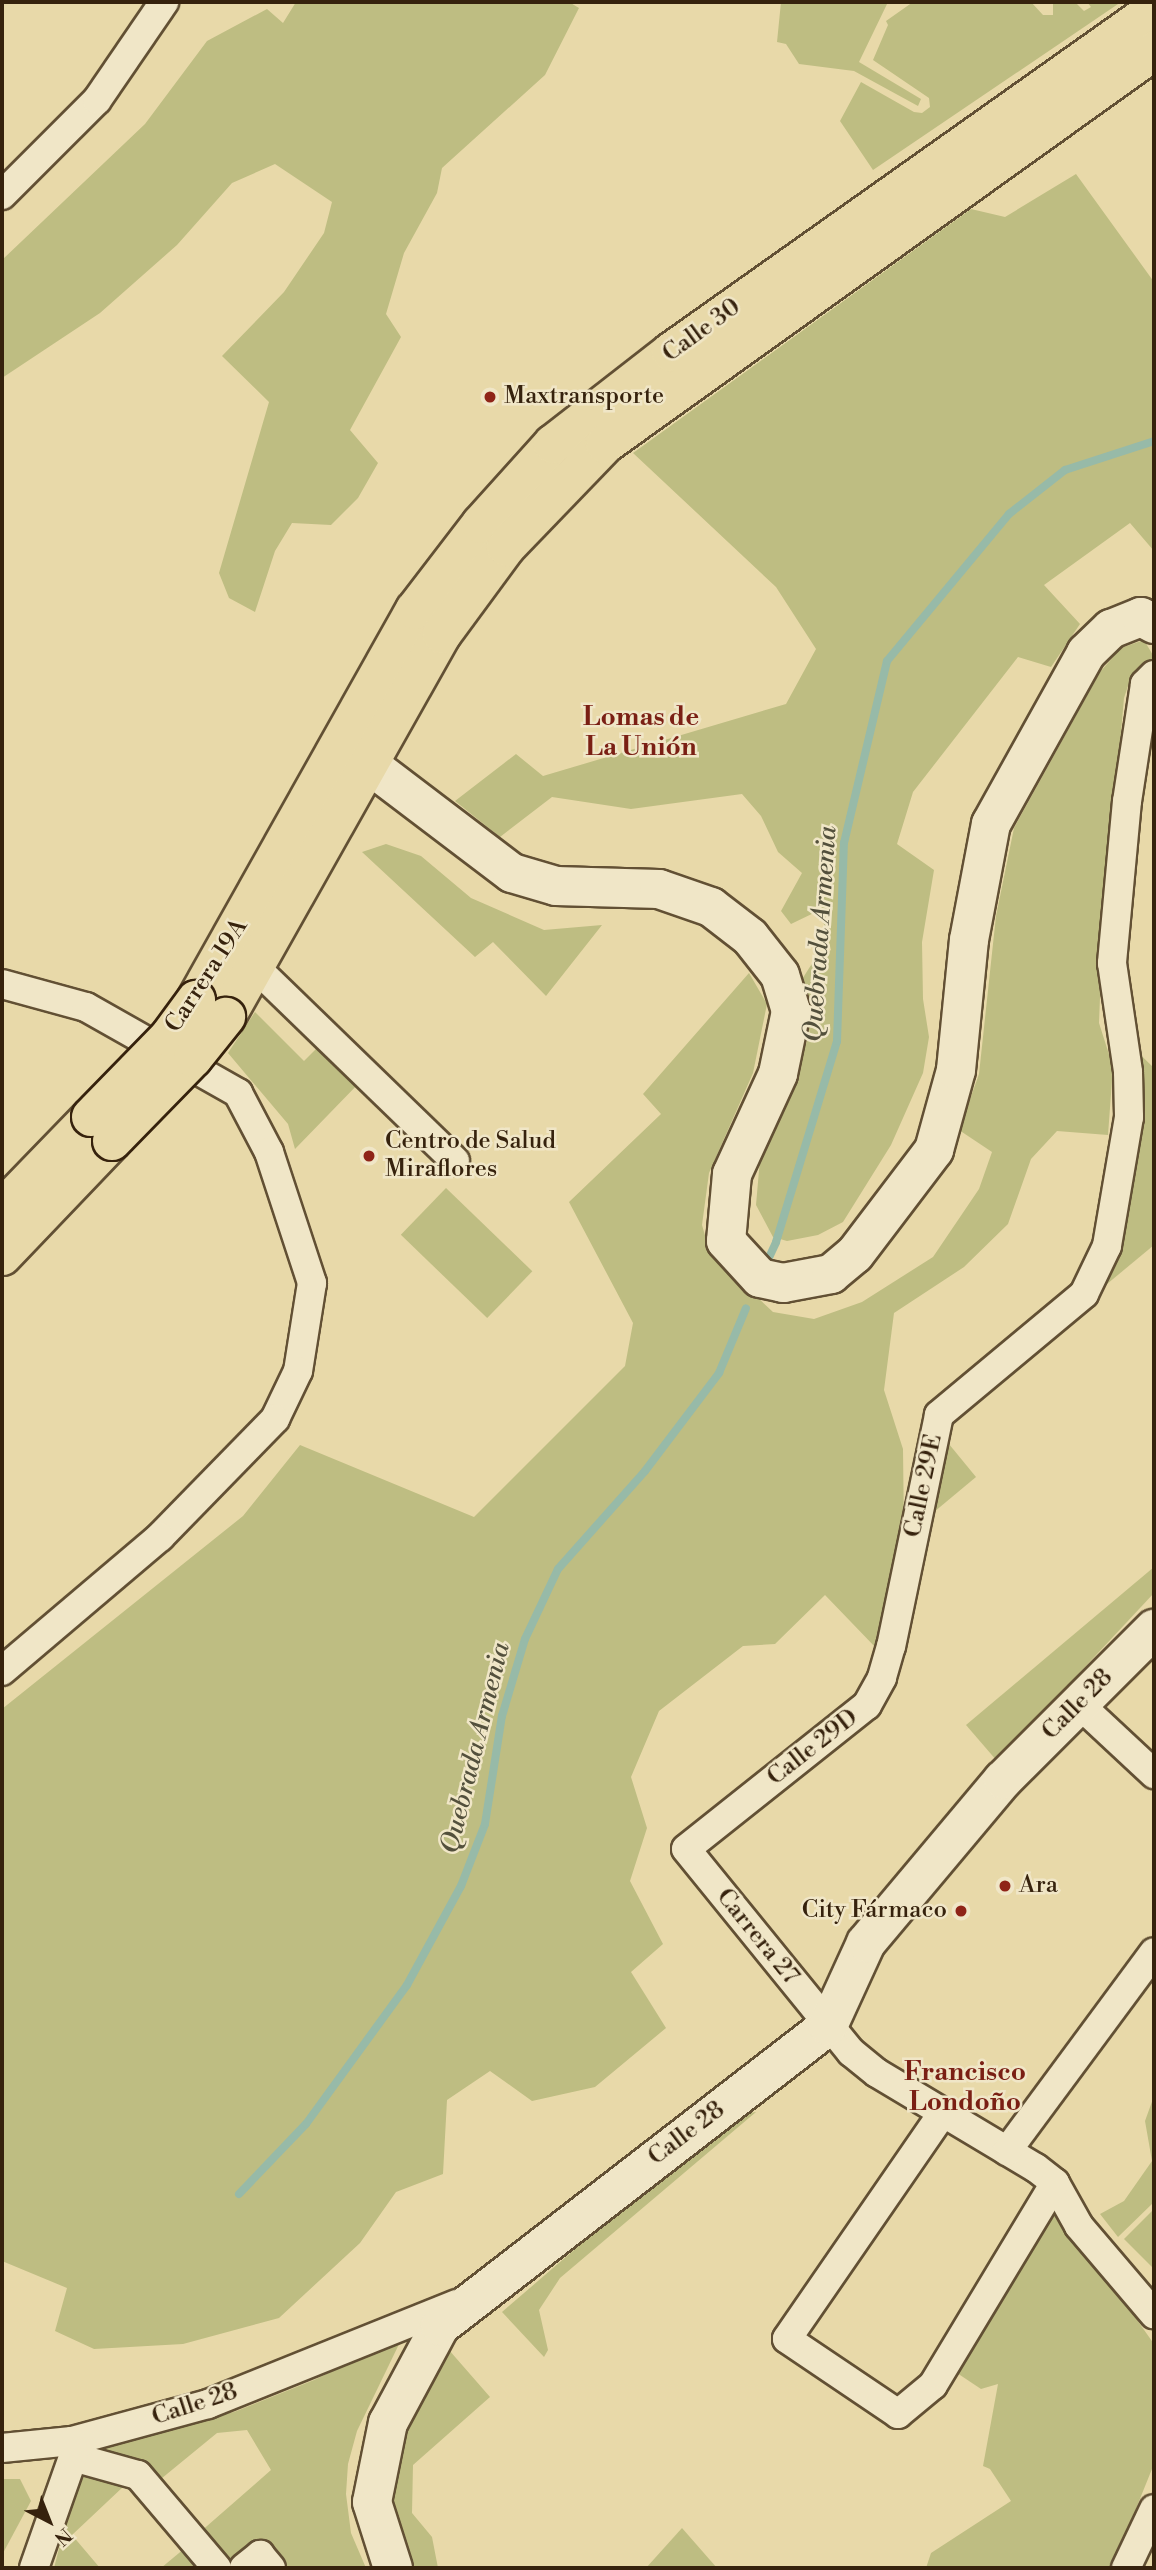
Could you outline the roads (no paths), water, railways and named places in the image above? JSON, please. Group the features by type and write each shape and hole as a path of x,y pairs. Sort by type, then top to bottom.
{"main road":[{"name":"Calle 30","path":"354,753 415,610 486,518 553,444 671,352 1154,10"},
{"name":"Calle 30","path":"354,753 506,547 605,444 1154,51"},
{"name":"Carrera 19A","path":"2,1256 102,1129 169,1037 211,1009 256,968 354,753"},
{"name":"Carrera 19A","path":"211,1009 354,753"},
{"name":"Carrera 19A","path":"2,1209 102,1129"}],"street":[{"path":"2,195 97,100 164,2"},
{"path":"354,753 512,873 555,886 659,889 711,907 757,946 780,975 791,1011 778,1074 732,1174 726,1241 760,1278 783,1283 831,1274 855,1254 934,1150 956,1070 969,940 991,824 1086,653 1111,629 1141,617 1154,624"},
{"name":"Calle 29E","path":"896,1617 939,1415 1084,1294 1107,1246 1129,1117 1128,1072 1112,963 1127,801 1145,684 1154,675"},
{"name":"Carrera 19A","path":"256,968 454,1161"},
{"path":"2,984 86,1007 238,1093 270,1152 312,1283 298,1371 275,1419 160,1537 2,1671"},
{"name":"Calle 29D","path":"685,1849 867,1705 882,1678 896,1617"},
{"name":"Calle 28","path":"72,2449 208,2404 472,2298 828,2026 866,1943 1003,1780 1154,1629"},
{"path":"1079,1704 1153,1770"},
{"name":"Carrera 27","path":"685,1849 828,2026 877,2073 1055,2183"},
{"path":"1007,2151 1154,1952"},
{"path":"942,2115 788,2339 898,2414 933,2385 1055,2183 1079,2226 1154,2314"},
{"path":"393,2568 372,2502 388,2423 440,2326 472,2298"},
{"path":"2,2448 72,2449 138,2475 217,2568"},
{"path":"34,2568 72,2449"},
{"path":"1126,2568 1154,2509"},
{"path":"244,2568 260,2554 271,2568"}],"waterway":[{"name":"Quebrada Armenia","path":"765,1266 776,1242 837,1041 844,843 887,661 1009,514 1065,470 1154,441"},
{"name":"Quebrada Armenia","path":"239,2194 306,2124 407,1985 461,1886 485,1824 502,1716 525,1639 558,1569 645,1471 719,1373 746,1308"}],"place":[{"name":"Maxtransporte","path":"490,397"},
{"name":"Centro de Salud Miraflores","path":"369,1156"},
{"name":"Ara","path":"1005,1886"},
{"name":"City Fármaco","path":"961,1911"}],"district":[{"name":"Lomas de La Unión","path":"641,733"},
{"name":"Francisco Londoño","path":"965,2088"}]}
